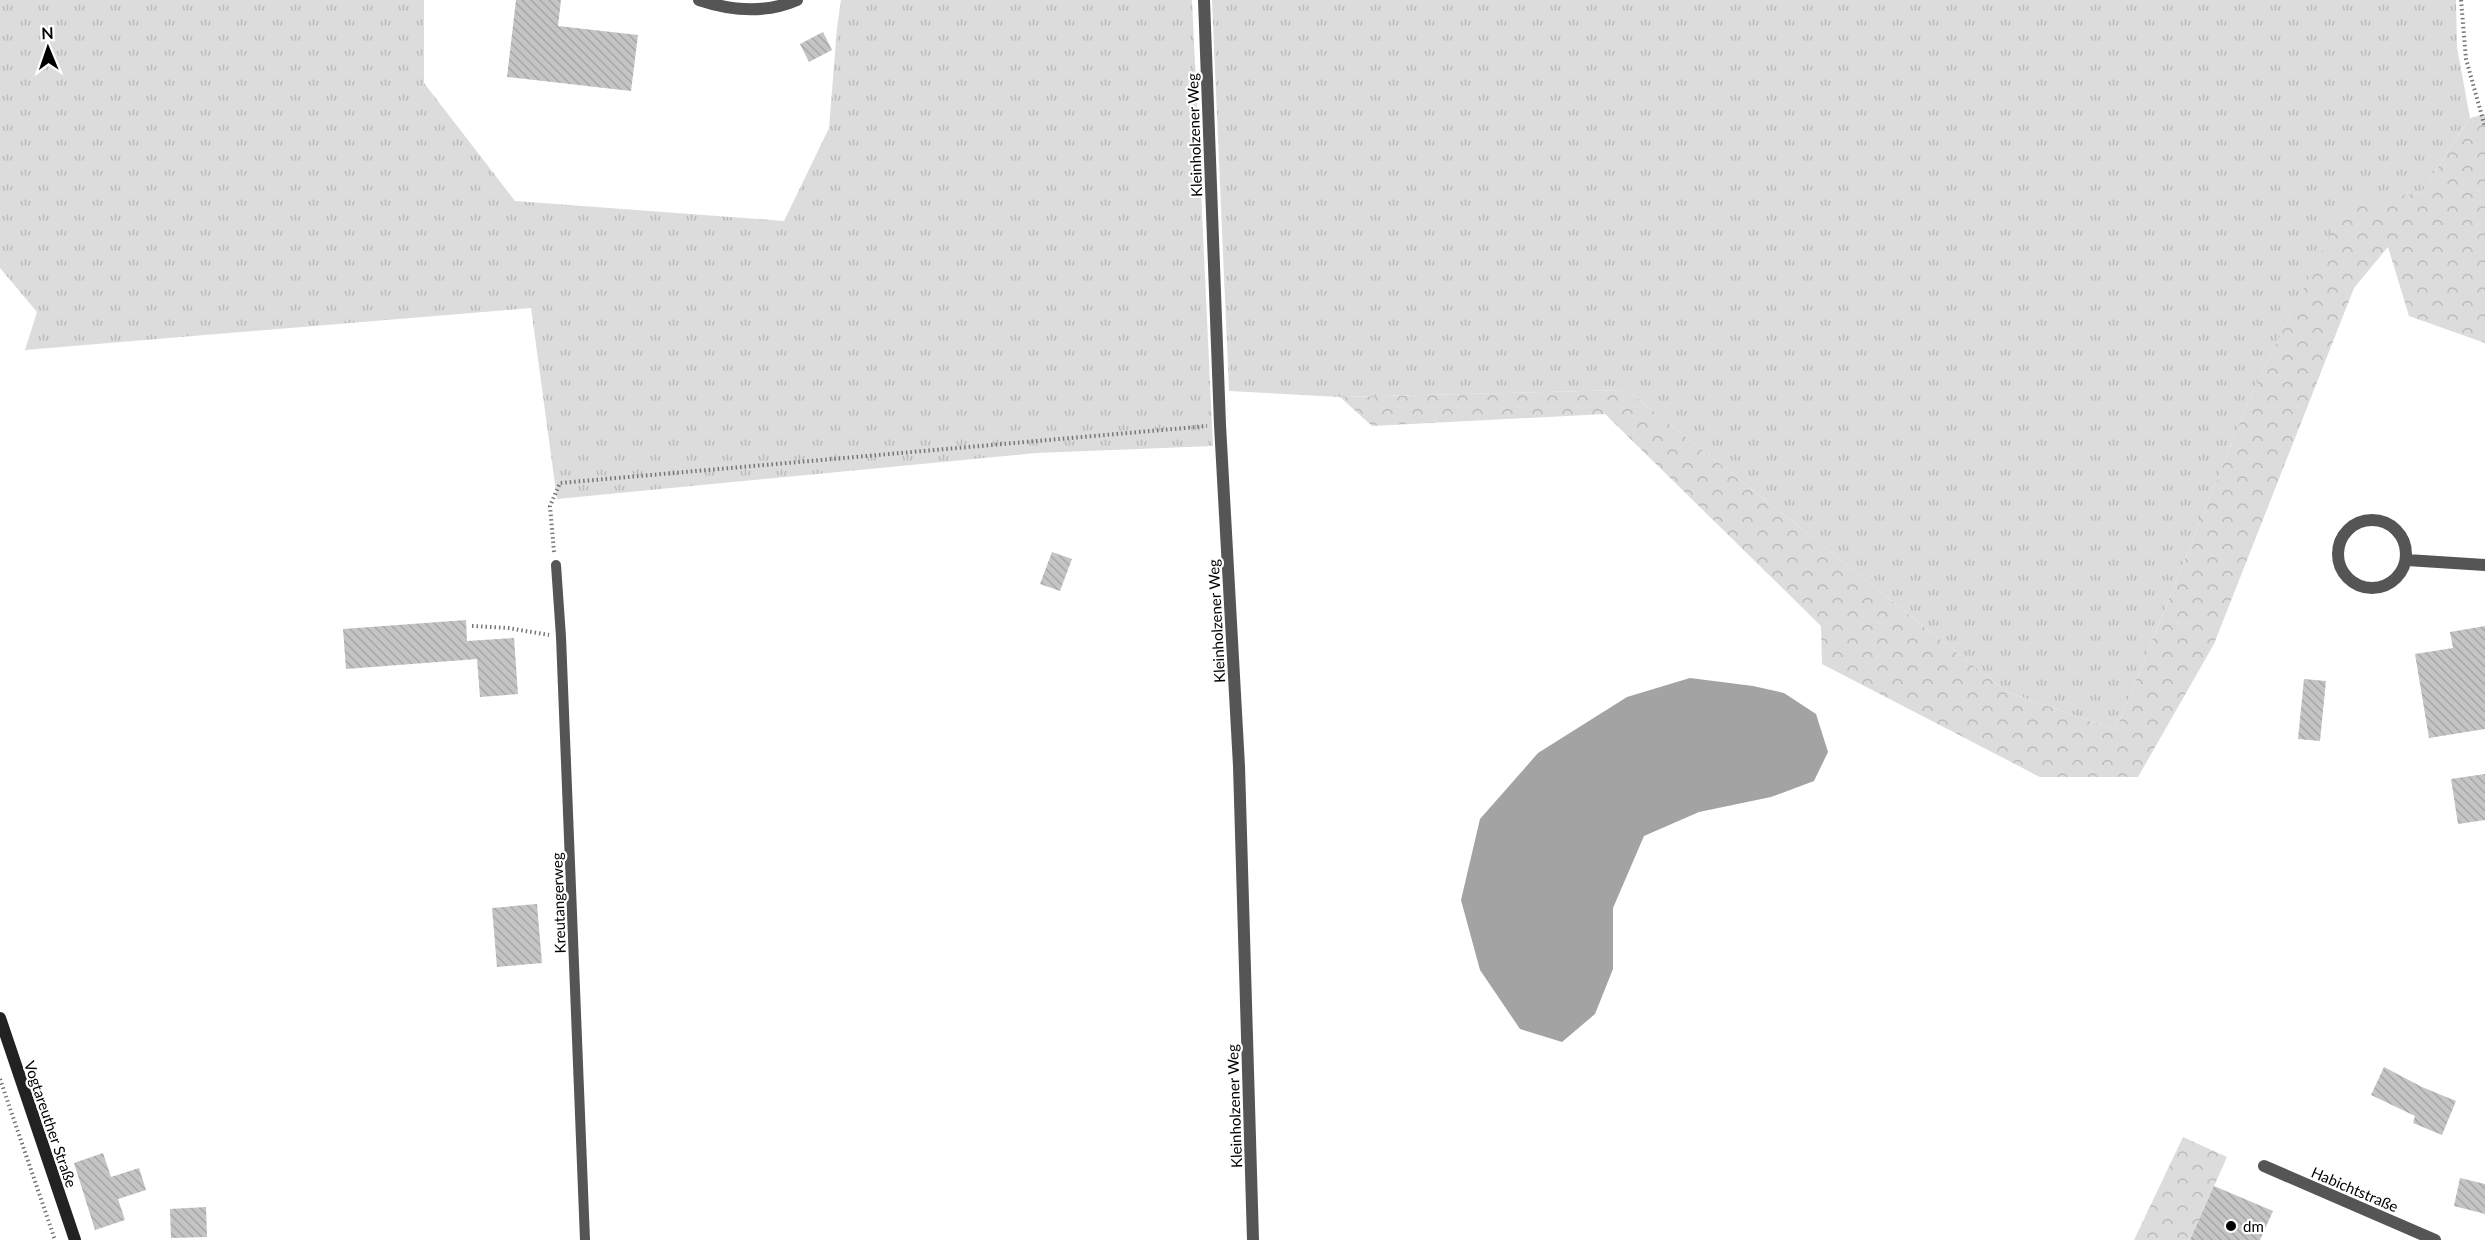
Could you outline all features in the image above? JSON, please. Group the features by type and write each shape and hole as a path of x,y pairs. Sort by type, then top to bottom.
{"main road":[{"name":"Vogtareuther Straße","path":"0,1018 75,1240"}],"street":[{"path":"699,0 725,9 746,9 778,8 797,0"},
{"name":"Kleinholzener Weg","path":"1204,0 1220,425 1239,766 1253,1240"},
{"path":"2367,519 2389,523 2404,538 2407,560 2397,579 2378,589 2356,585 2341,570 2337,548 2348,529 2367,519"},
{"path":"2407,560 2485,565"},
{"name":"Habichtstraße","path":"2264,1166 2435,1240"}],"lane":[{"name":"Kreutangerweg","path":"556,566 561,637 585,1240"}],"path":[{"path":"2461,0 2466,59 2485,127"},
{"path":"556,566 550,506 560,483 1220,425"},
{"path":"472,626 508,628 561,637"},
{"path":"0,1079 55,1240"}],"green space":[{"path":"0,0 424,0 424,83 515,201 784,221 829,128 841,0 1192,0 1213,446 1036,453 557,499 531,308 25,350 37,312 0,268"},
{"path":"1212,0 2456,0 2457,47 2470,118 2421,193 2346,203 2252,393 2116,730 2005,691 1627,390 1340,397 1229,391"},
{"path":"2485,114 2485,343 2409,316 2388,247 2354,288 2214,644 2138,777 2040,777 1822,664 1821,626 1605,414 1372,426 1340,397 1627,390 2005,691 2116,730 2252,393 2346,202 2421,193 2470,118"},
{"path":"2183,1137 2227,1157 2190,1240 2134,1240"}],"shaded area":[{"path":"1690,678 1753,686 1784,693 1816,714 1828,752 1814,781 1771,797 1699,812 1644,836 1613,908 1613,969 1595,1014 1562,1042 1520,1029 1480,970 1461,900 1480,819 1538,753 1627,697"}],"building":[{"path":"516,0 561,0 558,26 638,35 631,91 507,77"},
{"path":"823,32 832,50 809,62 800,44"},
{"path":"1052,552 1072,559 1060,591 1040,584"},
{"path":"466,620 467,641 514,638 518,694 480,697 477,659 346,669 343,629"},
{"path":"2485,626 2485,729 2429,738 2415,654 2453,648 2450,632"},
{"path":"2304,679 2326,681 2320,741 2298,739"},
{"path":"2485,774 2485,820 2458,824 2451,779"},
{"path":"537,904 542,963 497,967 492,908"},
{"path":"2384,1067 2422,1087 2456,1101 2442,1135 2413,1123 2415,1116 2371,1095"},
{"path":"103,1153 111,1177 139,1168 146,1190 118,1199 125,1220 95,1230 74,1163"},
{"path":"2460,1178 2485,1184 2485,1214 2454,1206"},
{"name":"dm","path":"2214,1186 2273,1211 2260,1240 2190,1240"},
{"path":"206,1207 207,1237 171,1238 170,1209"}],"place":[{"name":"dm","path":"2231,1226"}]}
